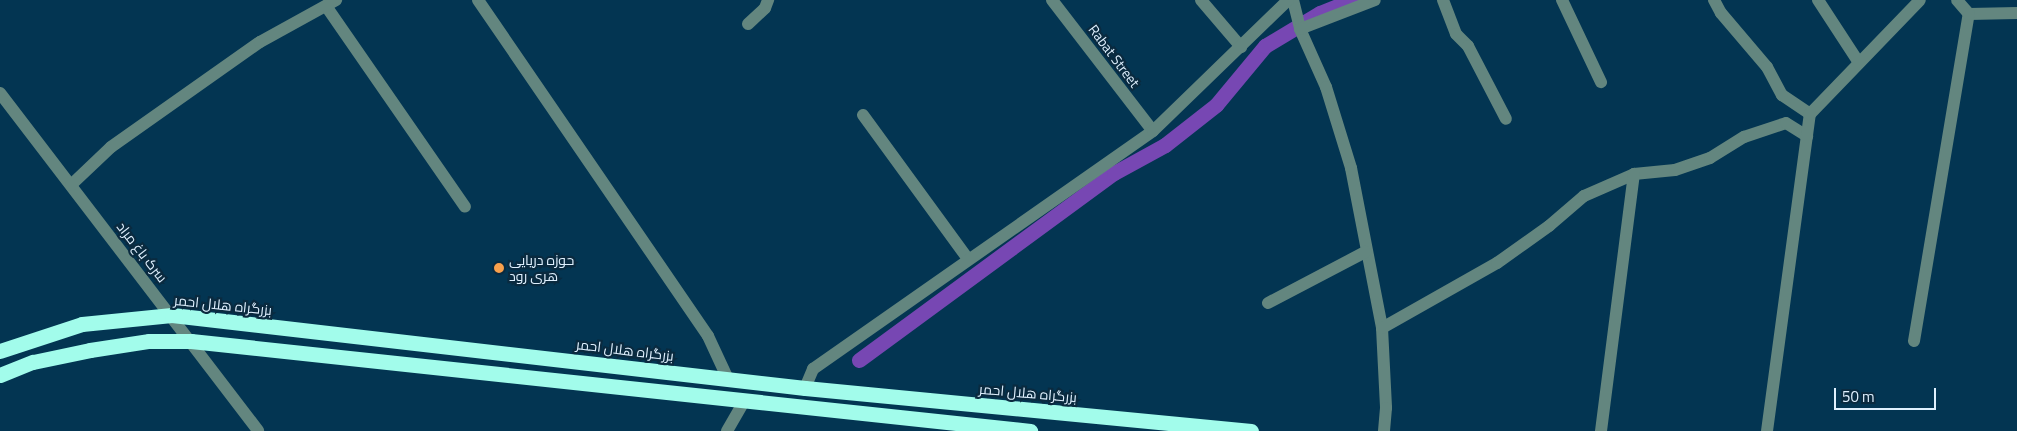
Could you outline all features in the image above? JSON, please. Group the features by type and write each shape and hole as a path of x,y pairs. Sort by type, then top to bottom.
{"highway":[{"name":"بزرگراه هلال احمر","path":"0,351 82,324 172,315 805,388 1160,426 1252,431"},
{"path":"0,375 33,362 90,350 149,341 192,341 1030,431"}],"street":[{"path":"478,0 708,336 728,379"},
{"path":"748,24 765,8 768,0"},
{"name":"Rabat Street","path":"1052,0 1153,131"},
{"path":"1201,0 1241,47"},
{"path":"805,388 813,369 1153,131 1288,0"},
{"path":"1293,0 1300,29 1326,87 1351,168 1382,328 1386,408 1384,431"},
{"path":"1300,29 1375,0"},
{"path":"1443,0 1456,34 1468,46 1506,120"},
{"path":"1562,0 1601,82"},
{"path":"1714,0 1721,12 1767,68 1782,95 1810,114"},
{"path":"1818,0 1860,63"},
{"path":"1767,431 1810,114 1920,0"},
{"path":"1957,0 1969,14"},
{"path":"71,185 111,147 260,42 331,3 465,207"},
{"path":"1969,14 2017,13"},
{"path":"1914,342 1969,14"},
{"name":"سرک باغ مراد","path":"0,93 192,341 258,431"},
{"path":"863,115 968,259"},
{"path":"1382,328 1497,263 1549,226 1584,196 1634,174 1675,170 1710,158 1744,137 1786,123 1807,136"},
{"path":"1601,431 1634,174"},
{"path":"1268,303 1366,252"},
{"path":"727,431 744,401"}],"waterway":[{"path":"859,360 1114,173 1165,145 1216,105 1265,46 1320,13 1352,0"}],"place":[{"name":"حوزه دریایی هری رود","path":"499,268"}]}
